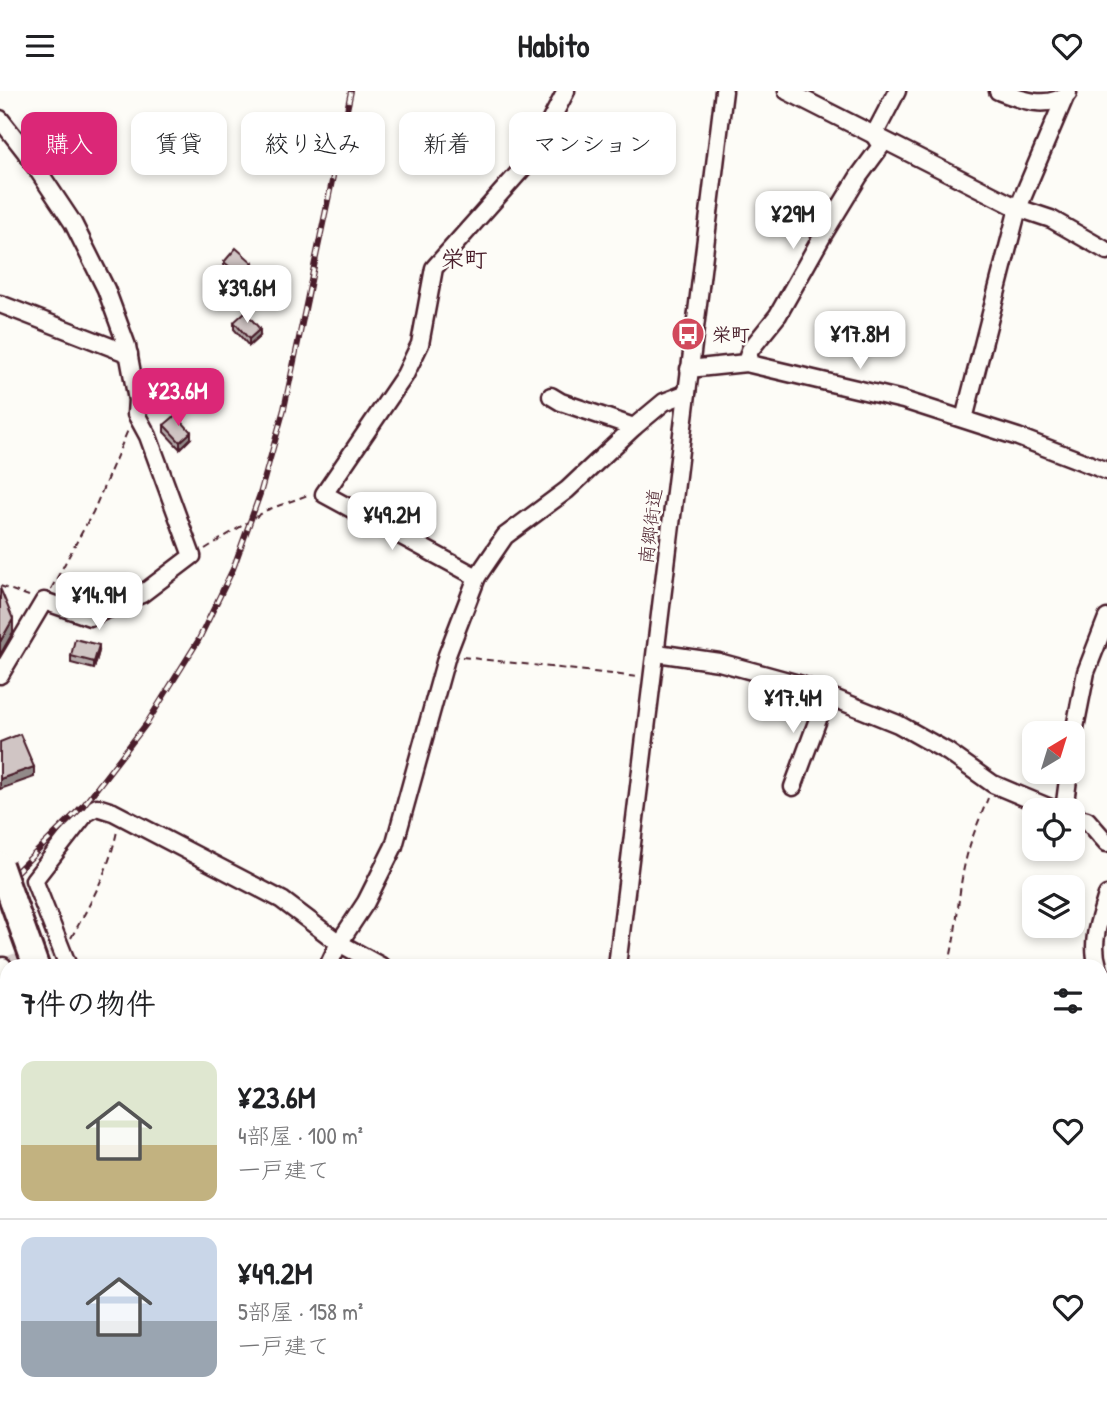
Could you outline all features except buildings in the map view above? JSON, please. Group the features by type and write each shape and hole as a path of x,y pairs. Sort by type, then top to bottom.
{"highway":[{"path":"0,865 6,904 8,959"},
{"path":"6,904 56,957"}],"street":[{"path":"477,577 324,494 405,375 420,344 434,268 530,160 566,91"},
{"name":"南郷街道","path":"618,959 724,91"},
{"path":"787,91 1018,208 1051,219 1107,251"},
{"path":"874,135 897,91"},
{"path":"998,91 1032,102 1047,103 1067,94"},
{"path":"964,419 1018,208 1067,94"},
{"path":"0,119 32,160 73,223 106,289 129,354 137,400 136,414 148,436 192,556 142,594 89,617 44,601 0,675"},
{"path":"746,363 750,350 778,315 823,235 881,146 874,135"},
{"path":"0,304 129,354"},
{"path":"689,369 746,363 903,400 1018,437 1107,471"},
{"path":"331,959 366,902 394,846 447,655 477,577 505,536 567,490 664,402 687,393"},
{"path":"551,396 561,402 634,427"},
{"path":"1076,721 1086,672 1107,618"},
{"path":"657,653 719,661 799,684 898,725 948,752 993,784 1026,798"},
{"path":"793,787 827,695"},
{"path":"56,957 34,880 86,813 97,807 282,900 339,943 368,959"},
{"path":"1085,819 1107,843"},
{"path":"1096,959 1093,942 1107,895"}],"path":[{"path":"0,586 44,601 93,512 120,445 136,414"},
{"path":"192,556 267,510 304,496 324,494"},
{"path":"447,655 654,679"},
{"path":"950,959 966,858 993,784"},
{"path":"56,957 99,885 112,853 119,816"}],"tunnel":[{"path":"23,959 52,949"}],"railway":[{"path":"0,888 83,806 147,723 198,641 233,569 260,494 284,409 351,91"}],"place":[{"name":"栄町","path":"688,334"}],"district":[{"name":"栄町","path":"464,259"}]}
